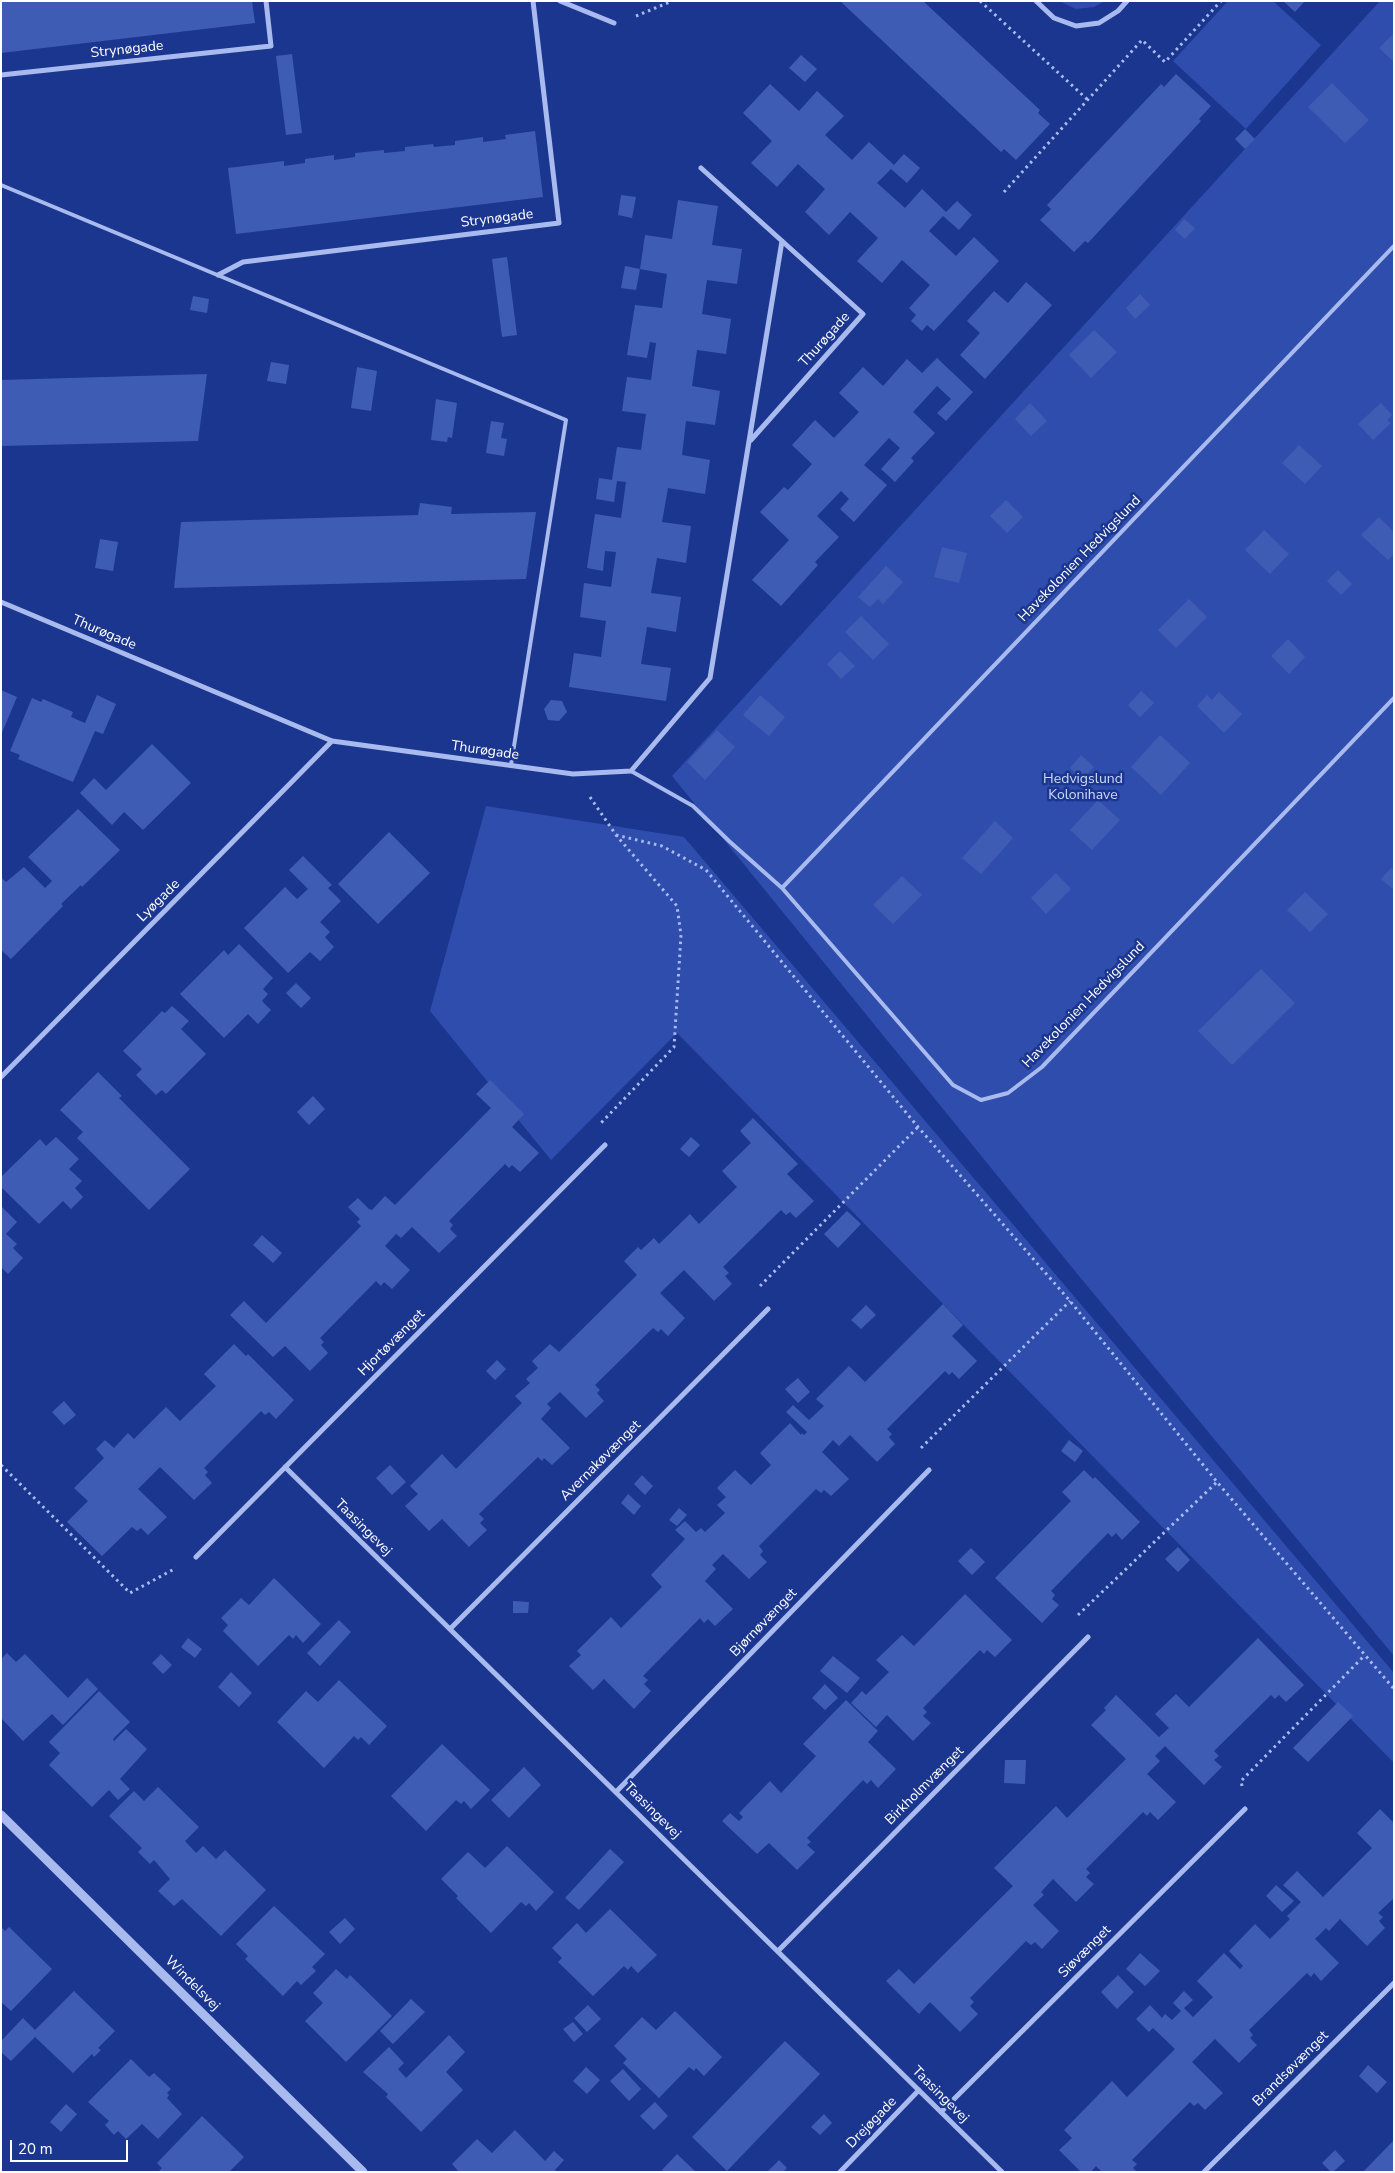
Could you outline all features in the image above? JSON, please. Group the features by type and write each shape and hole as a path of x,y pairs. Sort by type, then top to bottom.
{"street":[{"name":"Strynøgade","path":"1,75 271,46 266,1"},
{"name":"Strynøgade","path":"218,275 243,262 559,223 533,1"},
{"path":"560,1 614,24"},
{"path":"1036,1 1054,18 1076,26 1099,23 1118,10 1127,1"},
{"name":"Thurøgade","path":"701,168 863,314 750,440"},
{"path":"631,771 710,678 782,241"},
{"name":"Thurøgade","path":"1,602 332,741 574,774 631,771"},
{"name":"Lyøgade","path":"1,1077 332,741"},
{"name":"Hjortøvænget","path":"196,1557 605,1145"},
{"name":"Avernakøvænget","path":"450,1629 768,1308"},
{"name":"Taasingevej","path":"285,1467 1002,2172"},
{"name":"Bjørnøvænget","path":"616,1792 929,1470"},
{"name":"Birkholmvænget","path":"778,1952 1088,1637"},
{"name":"Siøvænget","path":"941,2112 1245,1809"},
{"name":"Windelsvej","path":"1,1815 363,2172"},
{"name":"Brandsøvænget","path":"1204,2172 1394,1983"},
{"name":"Drejøgade","path":"840,2172 919,2090"}],"lane":[{"path":"1,185 566,420 511,766"},
{"name":"Havekolonien Hedvigslund","path":"782,888 1394,246"},
{"name":"Havekolonien Hedvigslund","path":"631,771 692,806 782,888 953,1085 981,1100 1008,1093 1042,1067 1394,698"}],"path":[{"path":"614,24 672,1"},
{"path":"980,1 1088,100"},
{"path":"1004,192 1142,40 1165,62 1221,1"},
{"path":"574,774 616,835 677,906 681,935 674,1047 601,1121 605,1145"},
{"path":"616,835 662,846 706,870 918,1127 1070,1301 1217,1482 1394,1690"},
{"path":"768,1308 755,1292 918,1127"},
{"path":"929,1470 917,1452 1070,1301"},
{"path":"1,1465 130,1593 196,1557"},
{"path":"1088,1637 1078,1615 1217,1482"},
{"path":"1245,1809 1241,1781 1365,1655"}],"green space":[{"path":"1059,1 1105,1 1094,7 1076,9"},
{"path":"1228,1 1273,1 1321,45 1246,129 1173,61"},
{"name":"Hedvigslund Kolonihave","path":"1380,1 1394,1 1394,1656 1079,1276 672,776"},
{"path":"486,806 684,837 1394,1673 1394,1763 677,1033 551,1160 430,1011"}],"building":[{"path":"1,1 252,1 255,23 1,53"},
{"path":"840,1 923,1 1040,110 1038,113 1050,124 1016,160 1004,149 1001,152"},
{"path":"1283,1 1305,1 1295,12"},
{"path":"1394,33 1394,62 1379,48"},
{"path":"292,54 302,133 286,135 276,56"},
{"path":"801,55 817,69 805,82 789,68"},
{"path":"1176,74 1211,106 1199,119 1201,121 1088,243 1085,241 1074,252 1040,220 1051,209 1047,205 1161,84 1164,87"},
{"path":"1332,83 1369,120 1345,143 1308,107"},
{"path":"770,84 799,111 817,91 844,116 825,135 852,160 869,142 894,165 904,154 920,168 907,183 891,169 877,183 905,208 922,189 946,212 957,201 972,215 959,230 943,216 929,231 956,256 974,237 999,261 934,331 927,325 922,331 911,321 916,315 909,308 930,285 902,260 882,283 857,261 878,238 850,212 829,235 805,212 825,189 798,164 777,187 751,163 772,141 743,113"},
{"path":"1245,129 1255,139 1245,149 1235,139"},
{"path":"535,131 543,197 236,234 228,168 284,161 284,166 305,163 305,159 334,155 334,160 355,157 355,153 384,150 384,153 405,151 405,147 433,144 434,147 455,145 455,141 483,137 483,142 506,139 505,135"},
{"path":"621,195 636,197 632,218 618,215"},
{"path":"678,200 718,206 712,245 742,249 737,284 707,280 702,314 731,319 726,354 697,350 692,386 720,391 715,425 686,421 682,455 710,460 705,494 668,488 662,522 691,526 686,563 657,558 651,593 681,597 676,632 647,627 641,664 671,668 666,701 569,687 574,653 601,657 606,621 580,617 584,583 611,587 616,552 605,551 603,571 587,568 595,514 621,518 626,482 617,481 614,502 596,499 599,478 612,480 617,447 641,450 646,414 622,411 627,377 651,380 656,343 650,342 647,358 627,355 635,305 662,308 667,274 640,269 645,235 672,239"},
{"path":"1184,219 1195,228 1185,239 1175,230"},
{"path":"507,257 517,335 502,337 492,259"},
{"path":"625,266 640,269 636,290 621,288"},
{"path":"1026,282 1052,305 985,379 960,355 980,333 967,321 994,291 1008,303"},
{"path":"1140,294 1150,305 1135,319 1126,308"},
{"path":"193,296 209,299 207,313 190,310"},
{"path":"1094,330 1117,352 1091,378 1069,355"},
{"path":"937,358 973,392 946,421 937,413 951,399 937,386 913,412 935,433 911,458 914,461 895,482 881,469 900,448 889,438 864,465 887,485 854,522 840,509 849,499 841,491 817,516 839,537 815,562 818,565 781,606 752,580 789,540 760,512 784,487 788,490 812,464 792,445 815,420 834,438 859,412 839,393 863,367 883,386 907,359 922,373"},
{"path":"271,362 289,365 286,384 267,381"},
{"path":"357,367 377,371 371,411 351,408"},
{"path":"207,374 198,441 1,446 1,380"},
{"path":"436,399 457,403 452,438 448,437 447,442 431,440"},
{"path":"1030,403 1047,421 1031,436 1015,419"},
{"path":"1381,403 1392,415 1387,420 1391,423 1373,440 1358,424"},
{"path":"491,421 504,423 501,438 507,439 504,456 486,453"},
{"path":"1299,445 1322,466 1305,484 1282,463"},
{"path":"1006,500 1023,517 1007,533 990,516"},
{"path":"420,503 452,507 451,514 536,512 526,579 174,588 181,522 418,515"},
{"path":"1379,517 1394,532 1394,554 1388,560 1361,535"},
{"path":"1264,530 1289,554 1270,574 1245,550"},
{"path":"100,539 118,542 113,571 95,568"},
{"path":"942,547 967,553 959,583 934,577"},
{"path":"886,566 903,582 883,604 878,599 870,607 858,597"},
{"path":"1338,570 1352,584 1341,595 1327,581"},
{"path":"1189,599 1207,617 1176,648 1158,630"},
{"path":"861,616 889,644 873,660 845,632"},
{"path":"1288,639 1305,657 1289,674 1271,656"},
{"path":"840,651 855,666 841,679 827,664"},
{"path":"1,690 17,697 1,735"},
{"path":"1141,691 1154,703 1140,717 1128,705"},
{"path":"1219,692 1242,714 1224,733 1197,706 1207,695 1212,700"},
{"path":"97,695 116,704 103,734 95,731 73,782 18,759 20,755 10,751 32,698 41,702 43,699 73,712 71,717 85,723"},
{"path":"760,695 785,717 769,736 743,715"},
{"path":"551,700 562,701 567,712 559,721 548,720 544,709"},
{"path":"717,730 735,747 705,780 687,762"},
{"path":"1160,735 1190,763 1161,795 1131,767"},
{"path":"152,744 191,783 143,830 124,812 112,825 80,793 94,778 106,790"},
{"path":"1081,755 1094,767 1082,779 1070,768"},
{"path":"1098,800 1120,820 1092,850 1070,830"},
{"path":"78,809 120,850 82,887 81,885 61,904 63,906 11,959 1,950 1,877 6,882 24,867 45,888 52,881 28,857"},
{"path":"995,821 1013,838 981,874 962,858"},
{"path":"389,832 430,873 378,924 338,884"},
{"path":"303,856 332,885 328,888 341,901 320,922 330,932 325,937 334,947 320,961 310,952 288,973 244,928 285,887 297,899 308,889 289,870"},
{"path":"1391,868 1394,870 1394,890 1381,879"},
{"path":"1056,873 1071,889 1046,914 1031,898"},
{"path":"902,876 922,895 893,924 873,905"},
{"path":"1305,892 1328,914 1310,932 1287,910"},
{"path":"239,944 273,978 263,989 268,994 262,1001 271,1010 258,1024 248,1014 224,1038 180,994 224,950 228,955"},
{"path":"1261,969 1295,1003 1232,1065 1198,1031"},
{"path":"296,983 311,998 301,1008 286,993"},
{"path":"172,1006 189,1021 181,1029 206,1054 166,1094 162,1090 156,1095 136,1075 142,1069 123,1051 162,1011 165,1013"},
{"path":"98,1072 122,1096 119,1098 190,1169 149,1210 77,1138 83,1132 60,1110"},
{"path":"490,1080 524,1114 512,1127 539,1153 520,1172 512,1165 509,1168 505,1164 449,1221 453,1225 450,1229 457,1236 439,1253 412,1227 401,1238 396,1234 385,1246 410,1270 392,1289 384,1282 381,1286 376,1281 320,1338 324,1342 321,1345 328,1353 310,1371 285,1346 273,1357 230,1315 244,1301 266,1323 361,1226 357,1222 360,1219 348,1207 358,1198 372,1210 385,1196 395,1205 491,1108 476,1094"},
{"path":"313,1096 325,1109 309,1125 297,1112"},
{"path":"753,1118 798,1164 787,1174 814,1201 796,1218 790,1212 786,1215 781,1210 723,1267 729,1273 725,1276 732,1284 714,1301 684,1270 660,1293 685,1318 668,1336 661,1329 658,1332 653,1328 595,1385 600,1390 597,1393 604,1401 586,1418 560,1392 547,1404 551,1408 541,1419 570,1448 552,1465 544,1458 542,1461 538,1457 479,1514 484,1519 480,1523 487,1530 469,1547 442,1519 429,1531 405,1506 418,1494 410,1486 442,1454 456,1469 522,1403 515,1396 530,1383 526,1379 538,1368 532,1361 550,1344 559,1352 637,1275 624,1261 638,1247 641,1250 654,1238 659,1244 690,1214 699,1224 737,1187 722,1171 751,1143 740,1131"},
{"path":"56,1137 79,1159 69,1169 82,1181 75,1188 83,1197 71,1209 63,1201 39,1224 1,1187 1,1177 40,1139 46,1146"},
{"path":"691,1137 700,1145 689,1157 680,1149"},
{"path":"1,1206 17,1222 6,1234 17,1244 13,1248 23,1258 8,1274 1,1267"},
{"path":"847,1211 861,1224 838,1248 824,1234"},
{"path":"262,1235 282,1253 273,1263 253,1245"},
{"path":"943,1304 963,1325 952,1336 977,1361 959,1379 952,1372 949,1375 945,1371 887,1429 892,1434 889,1437 895,1444 877,1462 850,1435 839,1446 833,1440 822,1452 849,1479 831,1496 824,1490 821,1493 816,1489 759,1546 763,1551 760,1555 767,1562 749,1579 723,1554 712,1565 716,1569 705,1581 733,1609 715,1626 708,1619 704,1623 700,1618 643,1676 648,1680 644,1684 651,1691 634,1709 604,1679 593,1690 569,1666 581,1655 577,1651 611,1617 621,1628 662,1587 651,1575 685,1539 675,1530 685,1521 696,1532 701,1528 705,1532 725,1513 717,1505 726,1497 717,1488 735,1470 751,1485 771,1465 760,1453 790,1423 801,1435 807,1432 786,1412 793,1405 809,1420 824,1406 816,1399 849,1366 865,1382"},
{"path":"866,1305 876,1315 861,1329 851,1320"},
{"path":"234,1344 246,1356 248,1354 294,1400 276,1419 269,1412 265,1415 261,1411 204,1468 208,1472 205,1475 212,1483 194,1500 160,1467 138,1489 167,1517 148,1535 141,1528 137,1531 132,1527 102,1556 67,1522 88,1501 74,1488 104,1458 96,1449 105,1440 114,1448 128,1433 134,1439 166,1407 180,1421 216,1386 204,1374"},
{"path":"497,1360 506,1369 495,1380 486,1371"},
{"path":"798,1378 810,1392 798,1403 785,1389"},
{"path":"64,1401 76,1415 64,1425 52,1412"},
{"path":"1069,1440 1083,1451 1075,1462 1061,1451"},
{"path":"390,1465 406,1482 392,1495 376,1478"},
{"path":"1084,1470 1093,1479 1095,1477 1140,1522 1122,1540 1116,1533 1112,1537 1108,1533 1051,1591 1055,1595 1052,1599 1059,1605 1042,1623 995,1578 1071,1501 1062,1492"},
{"path":"642,1475 653,1486 645,1495 634,1484"},
{"path":"628,1494 641,1506 634,1515 621,1503"},
{"path":"679,1508 687,1515 677,1526 669,1520"},
{"path":"1178,1547 1190,1560 1178,1572 1165,1559"},
{"path":"971,1548 985,1562 972,1575 958,1561"},
{"path":"274,1578 321,1624 303,1643 296,1635 293,1639 289,1635 258,1666 223,1631 228,1625 221,1618 241,1598 249,1605"},
{"path":"965,1594 1012,1640 995,1657 987,1650 984,1654 980,1650 923,1708 927,1712 923,1716 931,1723 913,1741 887,1715 876,1727 851,1703 862,1691 866,1695 889,1672 876,1660 902,1635 914,1646"},
{"path":"513,1601 529,1602 528,1613 513,1613"},
{"path":"339,1620 351,1632 320,1666 307,1653"},
{"path":"188,1638 202,1649 195,1658 181,1647"},
{"path":"1258,1638 1304,1685 1286,1702 1279,1695 1275,1699 1271,1695 1214,1751 1219,1756 1214,1760 1222,1767 1204,1785 1165,1746 1155,1756 1160,1761 1147,1774 1176,1802 1158,1820 1150,1812 1147,1816 1143,1812 1086,1869 1090,1873 1086,1877 1094,1884 1076,1902 1053,1879 1041,1892 1044,1895 1033,1905 1059,1931 1042,1949 1035,1942 1031,1945 1026,1941 970,1998 974,2002 970,2006 978,2014 960,2032 930,2002 919,2014 886,1981 899,1969 914,1984 1013,1886 994,1868 1056,1806 1067,1818 1126,1759 1091,1725 1106,1710 1104,1708 1116,1695 1159,1737 1169,1728 1155,1714 1176,1694 1189,1707"},
{"path":"7,1653 16,1662 25,1654 68,1698 87,1678 98,1689 63,1725 52,1714 23,1741 1,1718 1,1659"},
{"path":"161,1654 172,1665 163,1674 152,1663"},
{"path":"833,1656 860,1678 847,1693 820,1671"},
{"path":"231,1672 252,1693 239,1707 218,1687"},
{"path":"339,1680 387,1726 369,1745 361,1737 358,1740 354,1736 324,1768 277,1722 306,1691 318,1702"},
{"path":"825,1684 838,1698 825,1710 812,1698"},
{"path":"99,1691 130,1722 113,1739 114,1741 126,1729 147,1749 120,1779 130,1789 118,1800 109,1790 92,1807 49,1765 60,1753 49,1742"},
{"path":"846,1700 878,1731 868,1742 896,1769 878,1788 871,1780 867,1784 863,1780 807,1838 811,1842 807,1845 815,1852 797,1870 769,1843 757,1854 722,1821 730,1813 739,1821 743,1817 739,1813 770,1781 781,1793 816,1756 803,1744"},
{"path":"1338,1702 1353,1716 1308,1762 1293,1748"},
{"path":"442,1744 490,1790 471,1809 464,1801 461,1804 456,1800 426,1831 391,1796"},
{"path":"1005,1760 1026,1760 1025,1784 1004,1783"},
{"path":"524,1767 541,1785 509,1818 491,1800"},
{"path":"158,1787 199,1827 185,1841 196,1853 203,1846 216,1859 225,1850 266,1890 221,1936 182,1899 174,1906 158,1891 170,1879 154,1860 150,1864 138,1852 142,1848 109,1816 134,1791 144,1801"},
{"path":"1380,1809 1394,1823 1394,1898 1378,1913 1383,1917 1379,1921 1385,1928 1367,1946 1340,1919 1329,1931 1326,1928 1315,1939 1339,1963 1321,1981 1314,1973 1311,1977 1307,1973 1249,2030 1253,2035 1250,2038 1257,2045 1239,2063 1215,2039 1192,2062 1223,2093 1205,2110 1198,2103 1194,2106 1190,2102 1132,2160 1137,2164 1133,2168 1137,2172 1102,2172 1096,2166 1091,2172 1081,2172 1059,2150 1072,2138 1064,2130 1112,2081 1127,2097 1175,2049 1153,2028 1149,2032 1136,2019 1150,2005 1162,2018 1165,2014 1172,2020 1181,2011 1173,2003 1184,1991 1193,2000 1184,2008 1193,2017 1213,1997 1197,1981 1224,1953 1240,1969 1243,1966 1229,1951 1255,1924 1270,1939 1290,1919 1287,1916 1301,1902 1283,1885 1297,1871 1323,1897 1372,1848 1357,1833"},
{"path":"507,1846 554,1892 536,1911 529,1903 526,1906 521,1902 491,1933 456,1898 458,1896 441,1879 468,1852 485,1868"},
{"path":"610,1849 624,1862 579,1910 565,1898"},
{"path":"1276,1885 1294,1901 1282,1912 1266,1896"},
{"path":"274,1906 325,1954 312,1967 316,1971 301,1985 297,1981 283,1996 245,1959 248,1956 236,1944"},
{"path":"610,1909 657,1955 638,1973 631,1966 628,1970 624,1966 593,1996 558,1962 562,1958 552,1948 577,1923 586,1933"},
{"path":"345,1918 355,1929 340,1944 329,1932"},
{"path":"1,1927 5,1931 9,1927 52,1969 11,2011 1,2002"},
{"path":"1140,1953 1160,1971 1145,1986 1126,1969"},
{"path":"336,1969 347,1979 350,1975 392,2016 346,2062 305,2021 323,2003 313,1993"},
{"path":"1118,1975 1134,1992 1117,2009 1101,1992"},
{"path":"74,1991 115,2031 98,2048 101,2050 94,2057 92,2054 73,2073 35,2037 11,2061 1,2052 1,2041 23,2018 35,2030"},
{"path":"411,1999 425,2012 393,2044 380,2031"},
{"path":"588,2005 601,2019 587,2032 574,2018"},
{"path":"675,2011 722,2057 704,2076 696,2068 694,2071 689,2067 659,2098 623,2063 627,2059 614,2046 642,2017 656,2030"},
{"path":"573,2022 583,2034 574,2042 563,2029"},
{"path":"449,2035 465,2052 446,2072 463,2090 421,2132 386,2097 388,2094 363,2072 389,2047 404,2063 398,2069 406,2078"},
{"path":"785,2041 820,2074 727,2171 692,2137"},
{"path":"131,2059 149,2077 154,2073 171,2089 167,2093 169,2095 167,2098 182,2114 158,2139 142,2124 126,2139 118,2131 114,2135 105,2125 109,2121 88,2102"},
{"path":"1368,2065 1387,2082 1377,2093 1359,2076"},
{"path":"586,2067 600,2080 587,2094 573,2081"},
{"path":"623,2069 641,2089 629,2101 610,2081"},
{"path":"655,2102 668,2116 654,2130 640,2116"},
{"path":"66,2104 77,2114 61,2132 50,2122"},
{"path":"824,2114 832,2123 820,2135 811,2127"},
{"path":"202,2116 244,2157 229,2172 158,2172 162,2168 157,2163"},
{"path":"515,2130 545,2161 554,2151 564,2160 555,2170 557,2172 459,2172 452,2164 477,2139 492,2153"},
{"path":"1394,2140 1394,2172 1363,2172"},
{"path":"1335,2150 1345,2161 1331,2172 1322,2163"},
{"path":"677,2154 696,2172 664,2172 662,2170"},
{"path":"779,2160 787,2168 783,2172 767,2172"}]}
